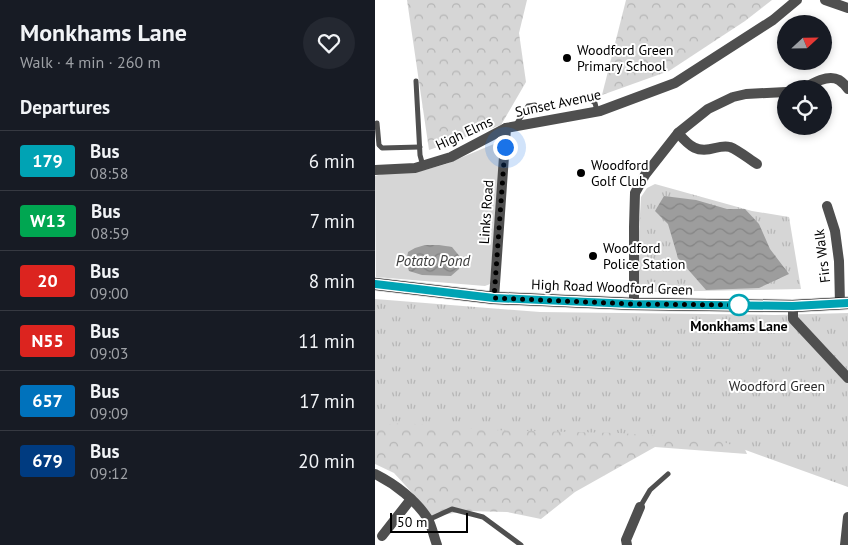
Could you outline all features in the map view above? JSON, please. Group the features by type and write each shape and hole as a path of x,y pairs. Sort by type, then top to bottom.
{"main road":[{"name":"High Road Woodford Green","path":"375,284 494,298 633,304 793,306 844,304"}],"street":[{"name":"Sunset Avenue","path":"510,128 597,111 675,83 773,20 797,0"},
{"path":"825,0 848,8"},
{"path":"822,80 828,78 839,80 848,89"},
{"path":"633,304 635,193 645,175 678,133 708,109 733,97 746,94 777,92"},
{"name":"High Elms","path":"375,170 423,166 451,157 510,128"},
{"name":"Links Road","path":"494,298 510,128"},
{"path":"678,133 696,149 707,150 729,147 757,164"},
{"name":"Firs Walk","path":"827,206 835,231 844,304"},
{"path":"793,306 793,319 848,378"},
{"path":"375,474 390,482 411,499 428,520 437,545"},
{"path":"381,540 411,499"},
{"path":"627,545 626,540 640,507"},
{"path":"845,545 848,517"}],"lane":[{"path":"416,81 423,166"},
{"path":"587,97 595,102 597,111"},
{"path":"510,128 528,106 535,105"},
{"path":"377,123 379,145 382,148 420,147"},
{"path":"640,507 650,490 668,474"},
{"path":"428,520 452,509 483,517 521,545"}],"green space":[{"path":"407,0 527,0 519,33 526,82 501,125 429,150"},
{"path":"626,0 772,0 745,21 669,71 602,95"},
{"path":"501,141 490,284 485,286 376,277 375,176 389,172 425,170 446,164"},
{"path":"655,184 752,211 789,217 801,289 647,292 639,289 641,197 647,188"},
{"name":"Woodford Green","path":"375,299 540,312 775,315 848,313 848,487 718,440 618,433 491,430 403,423 375,426"},
{"path":"375,408 740,438 747,454 655,447 575,492 541,519 507,512 466,511 430,517 416,497 394,473 375,464"}],"water":[{"path":"664,196 696,200 727,209 745,209 759,224 770,249 789,274 759,288 706,290 678,258 668,224 655,211"},
{"name":"Potato Pond","path":"425,245 452,247 461,258 459,269 451,276 422,275 409,271 406,262 408,252"}],"bus line":[{"name":"179","path":"375,284 494,298 633,304 793,306 848,303"}],"place":[{"name":"Woodford Green Primary School","path":"567,58"},
{"name":"Woodford Golf Club","path":"581,173"},
{"name":"Woodford Police Station","path":"593,256"},
{"name":"Monkhams Lane","path":"739,305"}],"route":[{"path":"505,147 494,298 633,304 739,305"}]}
